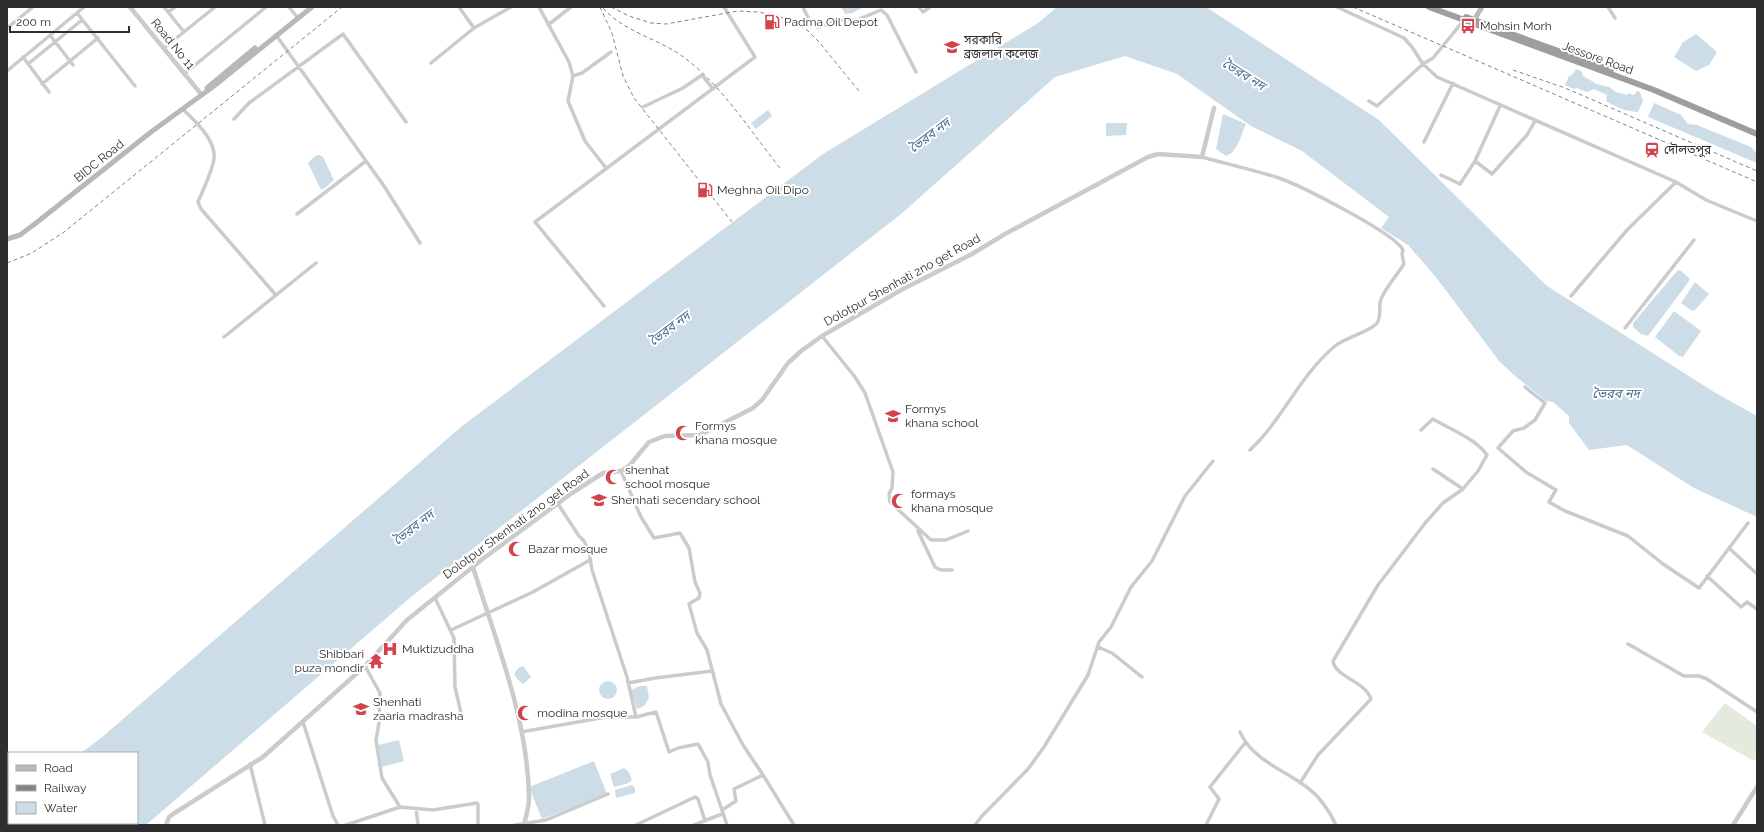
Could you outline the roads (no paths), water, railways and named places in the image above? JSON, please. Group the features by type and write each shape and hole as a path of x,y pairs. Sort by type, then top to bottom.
{"highway":[{"name":"Jessore Road","path":"1429,7 1654,90 1757,134"},
{"name":"Jessore Road","path":"1438,7 1628,76 1757,130"}],"main road":[{"name":"BIDC Road","path":"201,94 214,86 276,35 306,7"},
{"name":"BIDC Road","path":"7,239 20,235 183,109 211,84 312,7"},
{"path":"1474,20 1482,7"}],"street":[{"path":"7,28 33,7"},
{"path":"7,71 84,7"},
{"name":"Road No 11","path":"130,7 201,94"},
{"path":"164,7 184,32"},
{"path":"168,12 175,7"},
{"path":"164,48 215,7"},
{"path":"184,74 266,7"},
{"path":"290,7 297,17"},
{"path":"459,7 474,28"},
{"path":"431,63 474,28 511,7"},
{"path":"539,7 559,40 569,62 573,76 568,101 585,141 606,168"},
{"path":"548,24 571,7"},
{"path":"604,306 535,222 755,57 724,7"},
{"path":"803,7 811,24 817,27 842,20 857,20 881,10 890,20 916,72"},
{"path":"919,7 923,12 930,7"},
{"path":"1337,7 1404,38 1423,64 1437,77 1453,83 1500,106 1676,182 1706,200 1757,221"},
{"path":"1608,7 1615,18"},
{"path":"77,13 135,86"},
{"path":"28,64 82,20"},
{"path":"1369,101 1377,106 1436,54 1464,20"},
{"path":"234,119 249,103 343,34 406,122"},
{"path":"50,35 73,65"},
{"path":"276,35 366,161 420,243"},
{"path":"42,84 98,38"},
{"path":"573,76 582,73 611,52"},
{"path":"23,57 49,92"},
{"path":"643,107 683,88 702,75 713,90"},
{"path":"1424,142 1453,83"},
{"path":"1441,175 1460,184 1475,161 1500,106"},
{"path":"1214,108 1202,157 1281,179 1374,225 1398,243 1403,250 1402,254 1404,264 1380,300 1379,318 1376,324 1368,330 1345,338 1322,359 1266,435 1250,450"},
{"path":"183,109 198,124 213,145 214,158 198,202 201,209 275,294"},
{"path":"1475,161 1492,174 1527,135 1535,121"},
{"name":"Dolotpur Shenhati 2no get Road","path":"166,825 169,817 173,814 263,757 365,666 407,620 473,567 558,504 603,473 621,470 630,466 649,442 665,436 700,434 753,408 762,400 788,363 801,350 822,336 901,290 972,254 1011,230 1148,157 1158,154 1202,157"},
{"path":"297,214 366,161"},
{"path":"1571,296 1627,230 1676,182"},
{"path":"1625,328 1694,240"},
{"path":"224,337 275,294 316,263"},
{"path":"822,336 855,377 865,393 893,472 892,488 889,494 890,502 918,530 931,540 946,540 968,531"},
{"path":"1525,387 1545,403 1535,420 1524,428 1513,431 1498,448 1526,472 1556,490 1549,502 1577,516 1628,536 1663,564 1699,588 1748,523"},
{"path":"1300,782 1318,755 1371,699 1363,686 1335,667 1333,661 1378,585 1426,522 1443,503 1463,489 1478,471 1487,454 1465,437 1433,419 1421,430"},
{"path":"975,825 1028,769 1044,748 1088,675 1098,647 1111,626 1131,587 1152,561 1185,496 1213,461"},
{"path":"1433,469 1463,489"},
{"path":"621,470 641,518 654,538 680,533 689,548 695,582 700,593 699,598 689,604 697,633 707,650 721,704 743,745 794,825"},
{"path":"558,504 579,536 584,541 628,683 636,717"},
{"path":"918,530 935,567 941,570 952,570"},
{"path":"1729,548 1757,574"},
{"path":"451,630 470,620 488,614 590,560"},
{"path":"473,567 488,614 521,732 526,758 529,800 524,824"},
{"path":"1708,576 1741,607 1746,602 1757,609"},
{"path":"435,598 454,638 455,687 461,713"},
{"path":"1628,644 1684,676 1699,676 1707,679 1757,712"},
{"path":"1098,647 1112,653 1142,677"},
{"path":"365,666 380,693 379,723 376,740 382,778 400,808"},
{"path":"628,683 712,671"},
{"path":"521,732 606,717 636,717 656,712 669,752 678,748 698,744 708,762 710,775 727,825"},
{"path":"302,722 333,816 338,825"},
{"path":"1240,732 1246,743 1282,772 1300,782 1325,805 1336,825"},
{"path":"1206,825 1219,799 1210,787 1246,743"},
{"path":"250,764 265,825"},
{"path":"694,825 722,812 736,801 735,788 762,775"},
{"path":"1733,825 1757,787"},
{"path":"515,825 546,820 608,794"},
{"path":"636,825 695,797 698,799 705,821"},
{"path":"346,825 400,808 433,810 477,803 478,825"},
{"path":"416,808 418,825"}],"water":[{"path":"841,7 864,7 852,13 845,14"},
{"name":"ভৈরব নদ","path":"1057,7 1206,7 1379,120 1547,286 1714,392 1757,416 1757,517 1694,488 1627,445 1589,450 1569,423 1569,416 1553,402 1546,401 1499,361 1435,276 1408,245 1381,228 1389,217 1302,151 1251,126 1177,74 1125,56 1055,77 901,214 411,597 146,825 7,825 7,779 8,824 138,824 138,752 82,752 101,738 461,427 823,154 1038,23"},
{"path":"1696,34 1717,52 1709,65 1696,71 1674,57 1683,42"},
{"path":"1576,69 1581,71 1583,76 1597,84 1609,87 1616,92 1634,95 1637,91 1640,92 1643,101 1638,112 1625,110 1614,106 1606,101 1607,95 1594,89 1587,92 1565,85 1569,76 1572,75"},
{"path":"1654,103 1681,115 1688,124 1697,125 1751,147 1757,153 1757,163 1648,117"},
{"path":"768,110 772,116 756,129 751,123"},
{"path":"1223,114 1246,124 1236,147 1226,156 1216,149"},
{"path":"1106,123 1127,123 1126,135 1106,136"},
{"path":"319,155 323,157 334,180 321,190 308,163 315,156"},
{"path":"1680,270 1690,279 1687,284 1648,336 1641,334 1633,327 1633,323 1677,271"},
{"path":"1695,282 1709,294 1695,310 1692,311 1681,303"},
{"path":"1674,311 1701,331 1683,357 1679,356 1655,337"},
{"path":"523,666 531,677 523,684 514,674 518,668"},
{"path":"608,681 614,684 617,690 614,696 608,699 602,696 599,690 602,684"},
{"path":"640,686 647,686 649,698 644,706 637,709 631,690"},
{"path":"399,740 404,761 382,767 378,745"},
{"path":"594,761 607,794 542,819 529,787"},
{"path":"624,768 629,772 632,780 629,783 614,787 610,774"},
{"path":"632,785 635,788 635,793 616,798 615,790"}],"railway":[{"path":"7,263 32,253 64,232 342,7"},
{"path":"600,7 612,33 623,76 634,98 732,222"},
{"path":"611,7 629,16 651,23 666,24 738,11 758,12 779,16 807,30 819,42 859,91"},
{"path":"1353,7 1757,182"},
{"path":"603,8 622,24 666,46 686,59 699,70 736,110 780,168"},
{"path":"1513,70 1565,88 1757,171"}],"place":[{"name":"Padma Oil Depot","path":"772,22"},
{"name":"Mohsin Morh","path":"1468,26"},
{"name":"সরকারি ব্রজলাল কলেজ","path":"952,47"},
{"name":"দৌলতপুর","path":"1652,150"},
{"name":"Meghna Oil Dipo","path":"705,190"},
{"name":"Formys khana school","path":"893,416"},
{"name":"Formys khana mosque","path":"683,433"},
{"name":"shenhat school mosque","path":"613,477"},
{"name":"Shenhati secendary school","path":"599,500"},
{"name":"formays khana mosque","path":"899,501"},
{"name":"Bazar mosque","path":"516,549"},
{"name":"Muktizuddha","path":"390,649"},
{"name":"Shibbari puza mondir","path":"376,661"},
{"name":"Shenhati zaaria madrasha","path":"361,709"},
{"name":"modina mosque","path":"525,713"}]}
